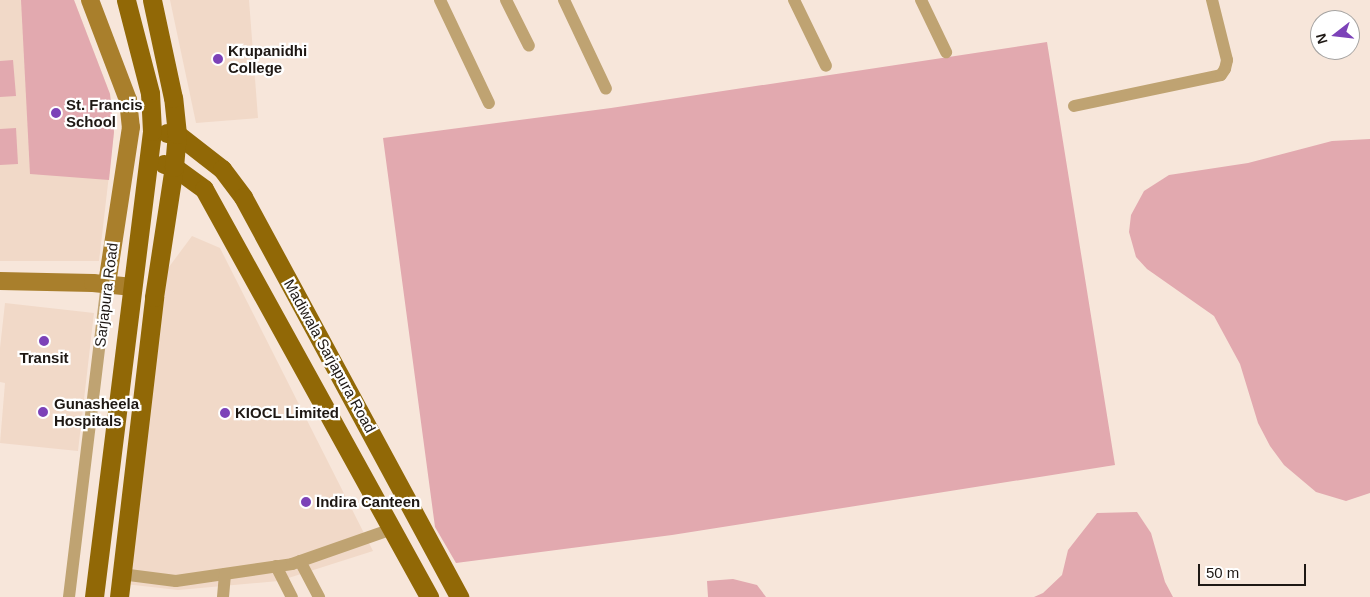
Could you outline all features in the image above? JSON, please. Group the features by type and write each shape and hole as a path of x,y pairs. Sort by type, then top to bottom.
{"main road":[{"name":"Sarjapura Road","path":"94,597 152,131 150,93 126,0"},
{"path":"118,597 154,297 174,167 177,134 172,98 152,0"},
{"path":"152,131 177,134"},
{"name":"Madiwala Sarjapura Road","path":"177,134 222,169 243,197 459,597"},
{"name":"Madiwala Sarjapura Road","path":"149,159 174,167 204,189 429,597"}],"street":[{"name":"Sarjapura Road","path":"69,597 107,284 131,128 128,100 90,0"},
{"path":"440,0 489,103"},
{"path":"506,0 529,46"},
{"path":"564,0 606,89"},
{"path":"794,0 826,66"},
{"path":"921,0 946,52"},
{"path":"1074,106 1221,75 1226,69 1226,60 1212,0"},
{"path":"0,281 107,284 133,287"},
{"path":"121,574 176,581 276,566 300,561 392,529"},
{"path":"300,561 319,597"},
{"path":"276,566 292,597"},
{"path":"223,597 225,574"}],"shaded area":[{"name":"St. Francis School","path":"0,0 74,0 110,94 114,132 99,261 0,261"},
{"path":"21,0 74,0 110,94 114,132 109,180 30,174"},
{"name":"Krupanidhi College","path":"170,0 249,0 258,118 196,123"},
{"path":"1047,42 1115,465 672,535 456,563 435,527 383,138 611,108"},
{"path":"13,60 16,96 0,97 0,61"},
{"path":"16,128 18,164 0,165 0,129"},
{"path":"1370,139 1370,493 1346,501 1316,492 1284,465 1270,446 1258,423 1240,364 1214,316 1147,269 1136,257 1129,232 1131,215 1144,191 1169,175 1248,163 1332,141"},
{"name":"KIOCL Limited","path":"192,236 220,248 373,551 279,581 178,590 125,584 163,275"},
{"path":"5,303 94,313 78,451 0,443 5,383 0,382 0,348"},
{"path":"1137,512 1151,533 1165,582 1173,597 1034,597 1043,593 1062,575 1068,550 1097,513"},
{"path":"733,579 757,585 766,597 708,597 707,581"}],"place":[{"name":"Krupanidhi College","path":"218,59"},
{"name":"St. Francis School","path":"56,113"},
{"name":"Transit","path":"44,341"},
{"name":"Gunasheela Hospitals","path":"43,412"},
{"name":"KIOCL Limited","path":"225,413"},
{"name":"Indira Canteen","path":"306,502"}]}
